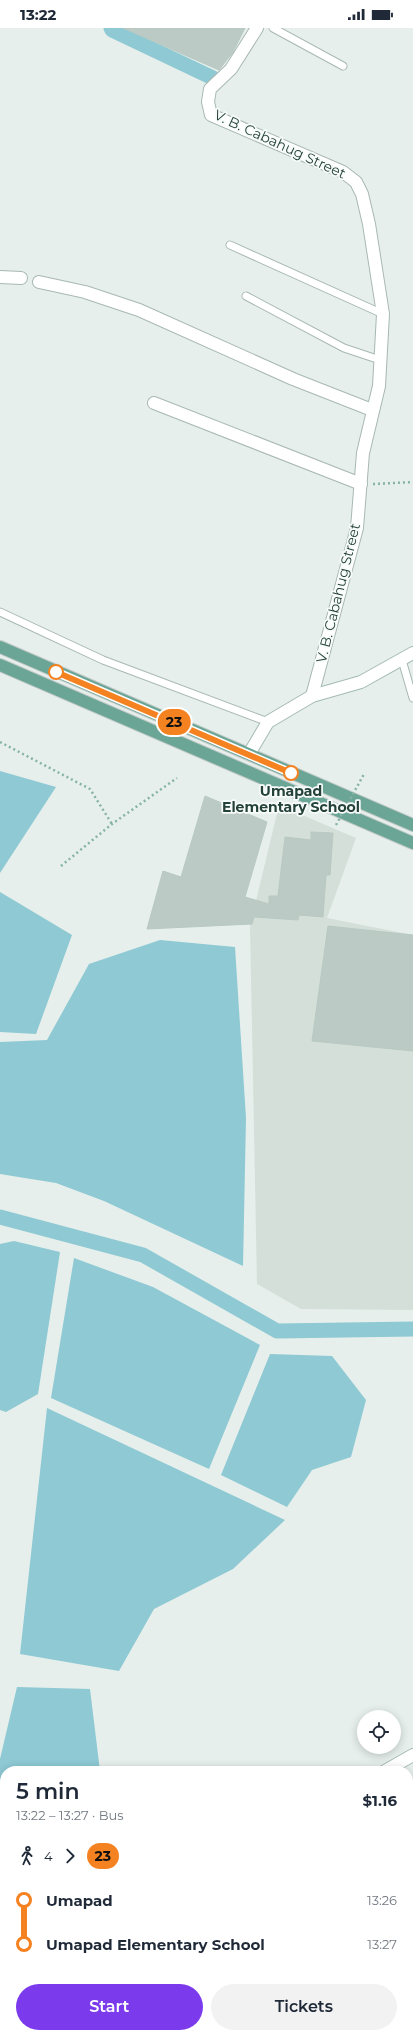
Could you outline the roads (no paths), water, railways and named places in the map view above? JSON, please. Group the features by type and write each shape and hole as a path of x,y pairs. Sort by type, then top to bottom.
{"main road":[{"path":"0,647 413,825"},
{"path":"0,665 413,843"}],"street":[{"name":"V. B. Cabahug Street","path":"257,28 231,69 210,89 208,102 211,115 343,172 356,182 362,194 369,224 383,314 379,386 372,410 363,453 357,528 312,696"},
{"path":"0,277 21,278"},
{"path":"39,282 85,292 139,310 293,379 372,410"},
{"path":"154,403 361,484"},
{"path":"249,754 268,722 312,696 361,682 413,653"},
{"path":"394,1766 413,1755"}],"lane":[{"path":"273,28 343,66"},
{"path":"230,245 383,314"},
{"path":"246,296 344,348 380,360"},
{"path":"0,612 103,660 268,722"},
{"path":"402,660 413,698"}],"water":[{"path":"0,771 56,787 0,873"},
{"path":"0,892 72,935 36,1034 0,1032"},
{"path":"160,940 235,947 246,1118 243,1266 104,1201 56,1183 0,1174 0,1042 47,1040 89,964"},
{"path":"14,1241 60,1252 38,1394 6,1412 0,1410 0,1244"},
{"path":"74,1258 153,1287 260,1345 209,1469 51,1398"},
{"path":"270,1354 332,1356 366,1400 351,1457 312,1470 287,1507 221,1475"},
{"path":"47,1408 285,1520 233,1569 154,1609 119,1671 20,1654"},
{"path":"17,1687 90,1689 99,1766 0,1766 0,1759"}],"waterway":[{"path":"111,28 112,30 213,78"},
{"path":"0,1217 143,1255 277,1331 413,1329"}],"place":[{"name":"Umapad Elementary School","path":"291,773"}]}
